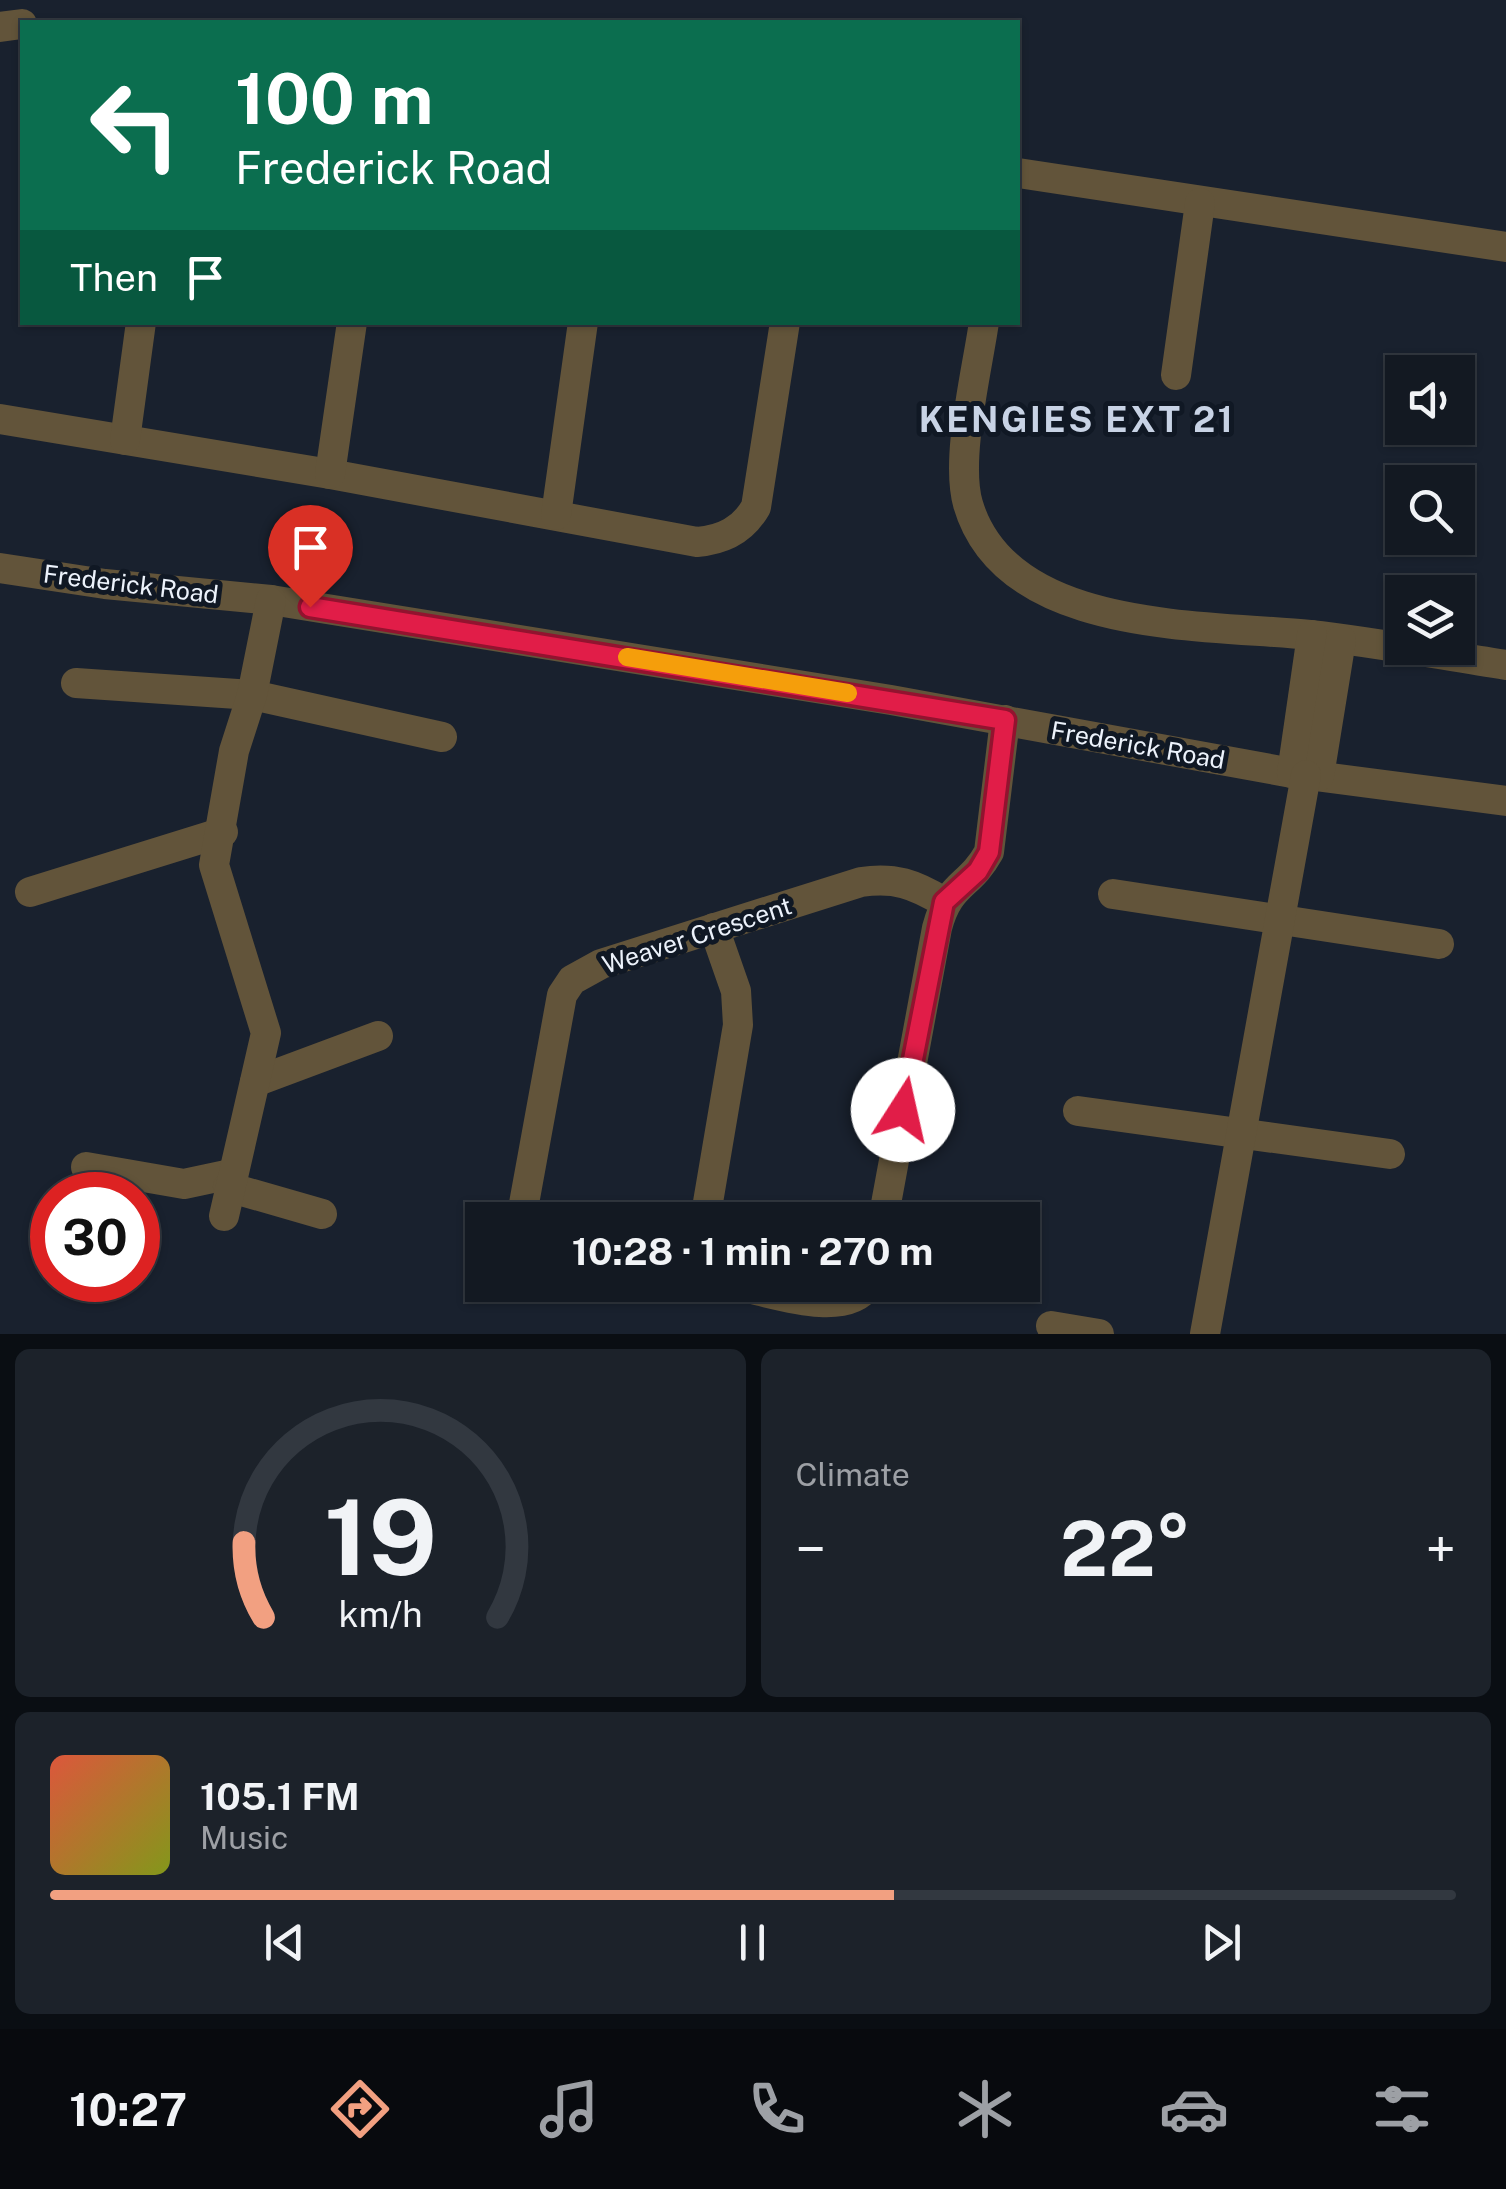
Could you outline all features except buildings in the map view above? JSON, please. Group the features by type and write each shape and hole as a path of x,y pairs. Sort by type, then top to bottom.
{"street":[{"path":"1020,173 1506,248"},
{"path":"1176,374 1200,202"},
{"path":"124,440 141,325"},
{"path":"330,474 352,325"},
{"path":"556,516 583,325"},
{"path":"0,418 697,542 730,534 743,525 756,507 785,325"},
{"path":"984,325 963,482 981,534 1010,567 1036,586 1078,606 1154,620 1327,637 1506,665"},
{"name":"Frederick Road","path":"0,568 104,584 271,600 1005,720 1305,775 1506,801"},
{"path":"228,1193 266,1033 214,865 223,832 234,752 252,695 271,600"},
{"path":"1205,1334 1327,637"},
{"path":"76,683 252,695 442,736"},
{"path":"886,1202 944,902 978,871 989,852 1005,720"},
{"path":"30,892 223,832"},
{"name":"Weaver Crescent","path":"524,1202 562,994 572,980 601,964 860,882 889,878 911,883 944,902"},
{"path":"1113,894 1439,944"},
{"path":"708,1202 738,1025 736,991 714,928"},
{"path":"255,1082 378,1036"},
{"path":"1078,1111 1390,1154"},
{"path":"86,1167 322,1214"},
{"path":"823,1302 847,1302"},
{"path":"1051,1326 1099,1334"}],"slow traffic":[{"path":"627,657 848,693"}],"district":[{"name":"KENGIES EXT 21","path":"1077,420"}],"route":[{"path":"310,607 1005,720 989,852 978,871 944,902 903,1110"}]}
